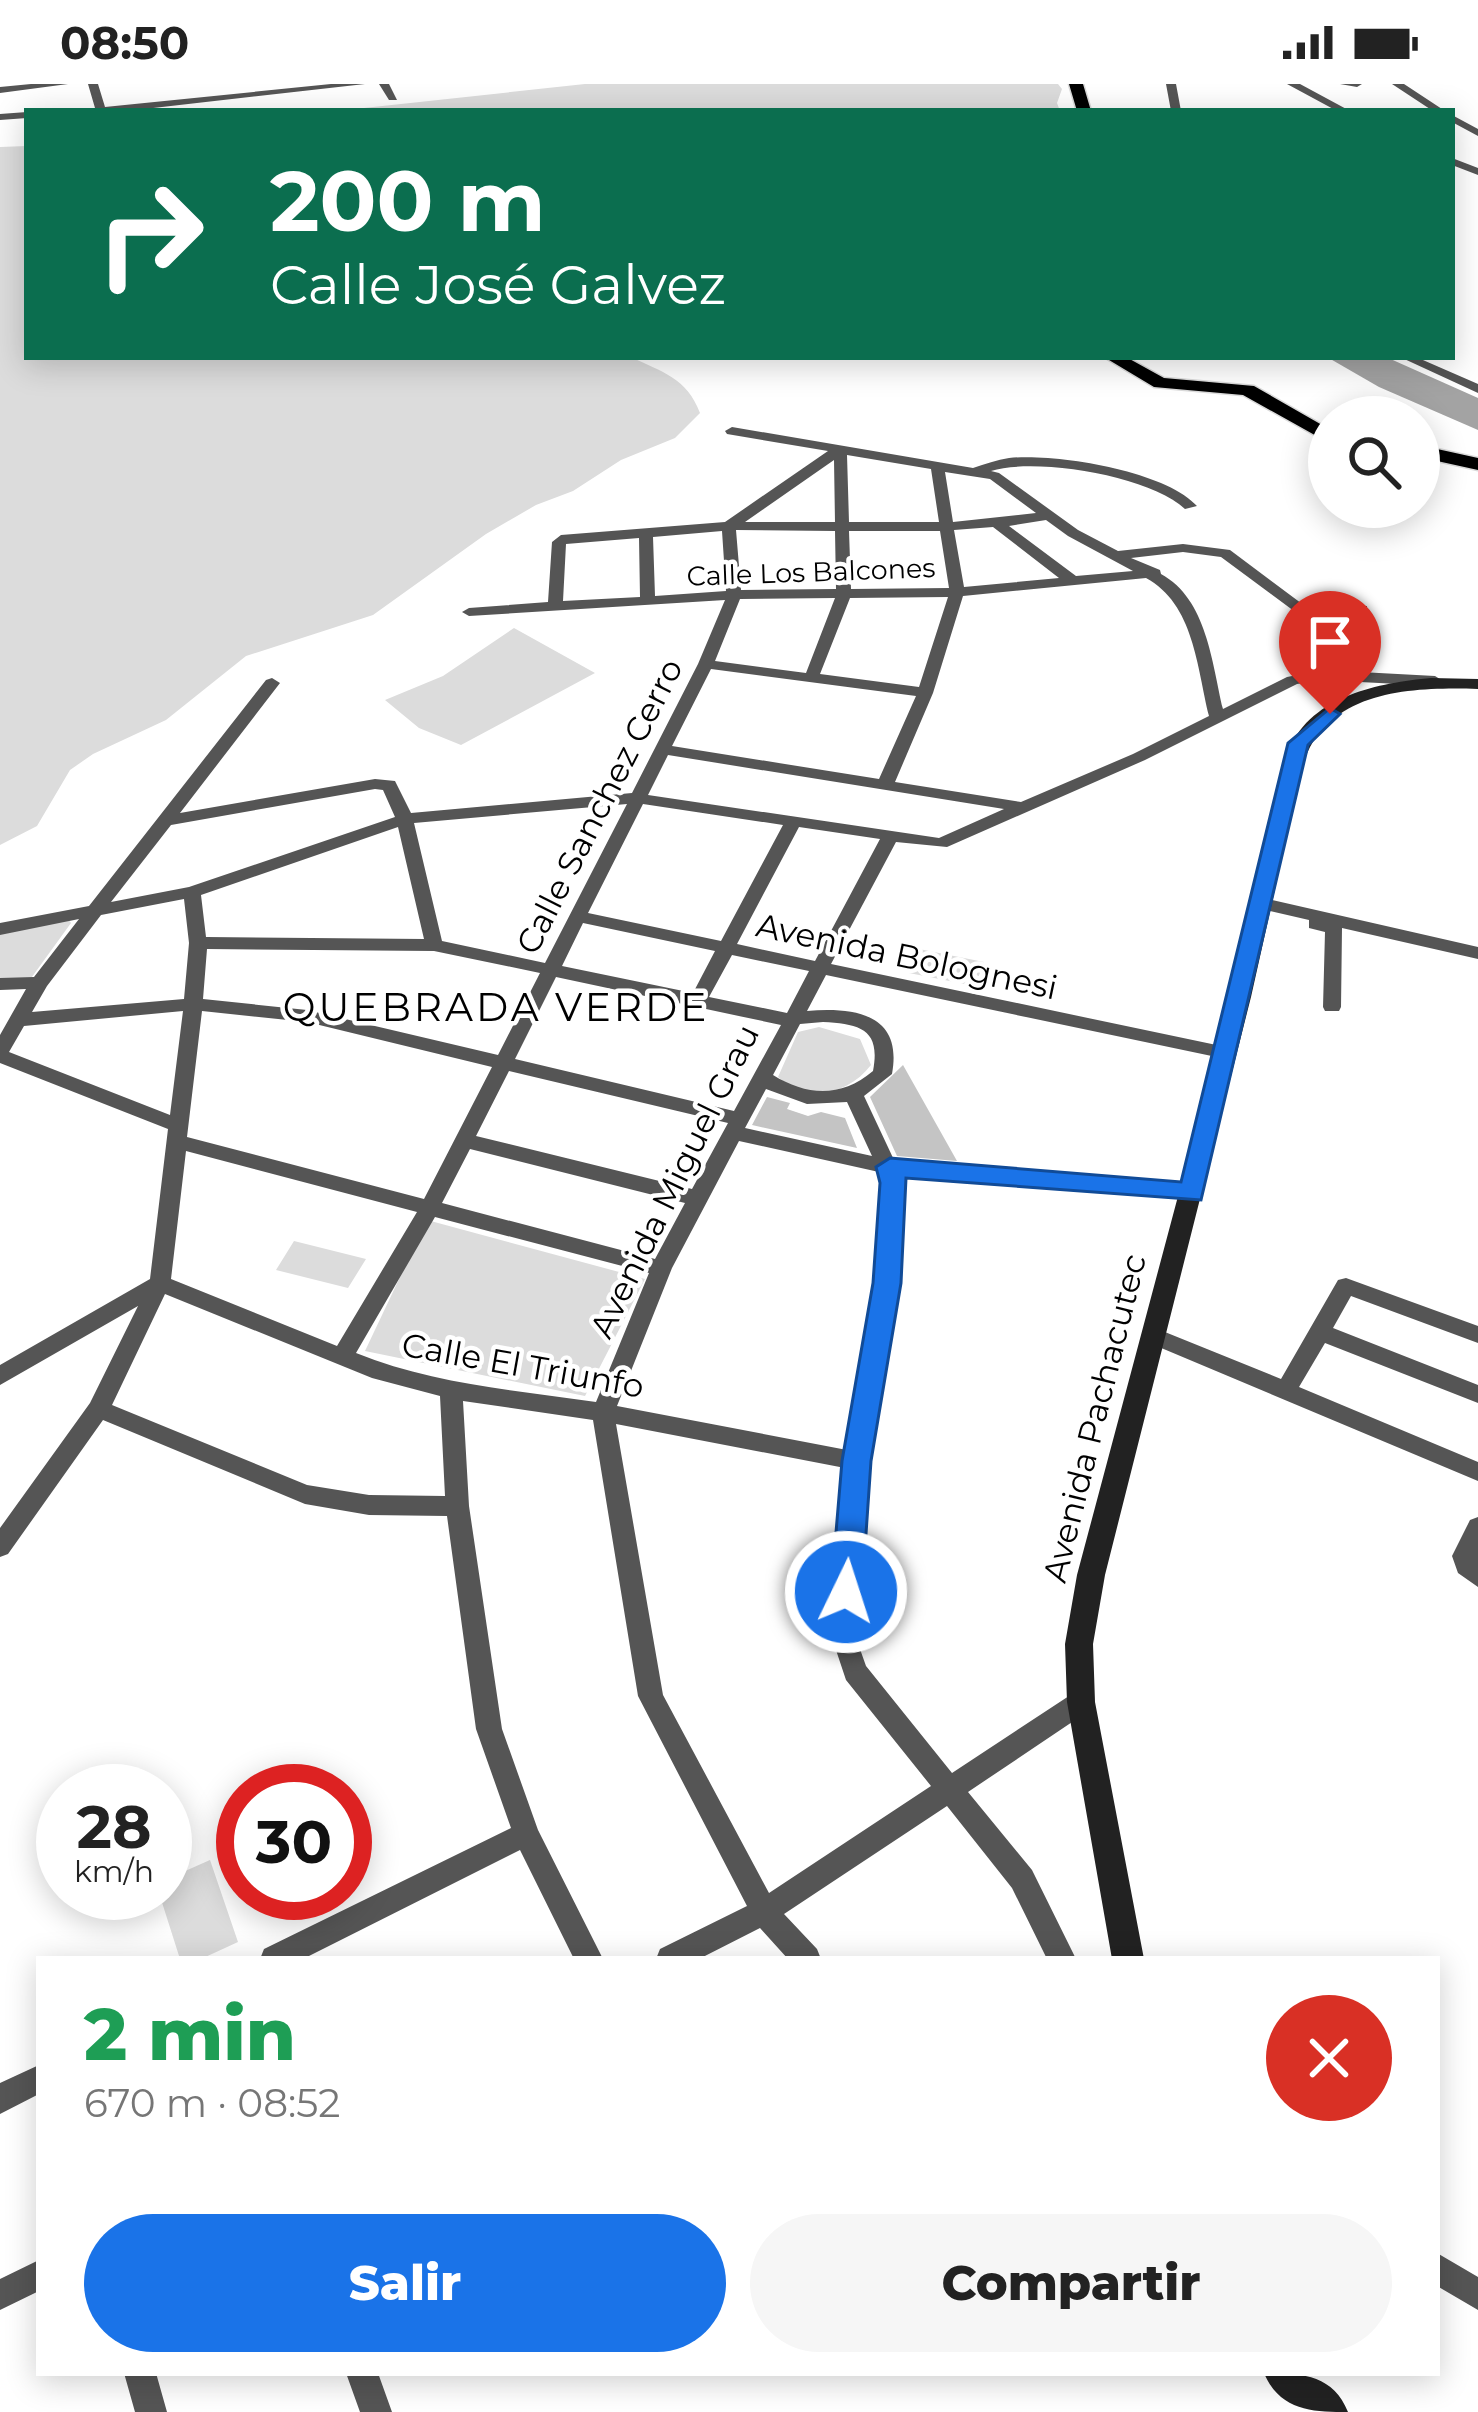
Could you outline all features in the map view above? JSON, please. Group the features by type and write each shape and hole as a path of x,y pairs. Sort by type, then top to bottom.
{"main road":[{"path":"1118,360 1160,383 1247,389 1308,425"},
{"path":"1440,456 1478,464"},
{"name":"Avenida Pachacutec","path":"1127,1956 1081,1702 1079,1644 1091,1575 1226,1053 1298,743 1314,724 1343,706 1392,688 1436,681 1478,684"},
{"path":"1286,2376 1330,2412"}],"street":[{"path":"0,90 62,84"},
{"path":"120,108 242,90 360,84"},
{"path":"384,84 393,98"},
{"path":"1292,84 1339,108"},
{"path":"1346,84 1357,84"},
{"path":"1397,84 1435,108"},
{"path":"1413,360 1478,389"},
{"path":"732,431 978,471 1155,574 1184,602 1217,718"},
{"path":"812,676 844,593 839,449"},
{"path":"730,526 839,449"},
{"path":"978,471 1005,463 1041,463 1172,489 1190,506"},
{"path":"885,785 925,693 957,592 937,464"},
{"path":"555,608 559,542 566,538 646,536 730,526 998,524 1051,515"},
{"path":"998,524 1074,582"},
{"name":"Calle Sanchez Cerro","path":"342,1358 430,1207 706,664 734,595 730,526"},
{"path":"646,536 648,604"},
{"path":"1119,555 1184,548 1225,553 1324,629 1340,629 1362,609"},
{"name":"Calle Los Balcones","path":"469,611 648,604 734,595 957,592 1155,574"},
{"path":"706,664 925,693"},
{"path":"0,929 192,892 405,819 634,798 941,843 1309,676 1436,681"},
{"path":"272,683 39,983 0,1054 179,1134 661,1268"},
{"path":"661,749 1024,808"},
{"path":"162,820 389,785 405,819 434,945"},
{"path":"698,1001 794,821"},
{"name":"Avenida Miguel Grau","path":"602,1412 661,1268 889,838"},
{"path":"0,1547 99,1408 160,1283 194,1004 198,944 192,892"},
{"path":"1262,908 1478,953"},
{"path":"1262,908 1334,929 1332,1007"},
{"name":"Avenida Bolognesi","path":"575,916 1226,1053"},
{"path":"198,944 434,945 789,1020 830,1013 864,1022 878,1033 887,1060 871,1086 854,1094 812,1099 790,1094 760,1076"},
{"path":"864,1022 881,982"},
{"path":"0,984 39,983"},
{"path":"16,1020 194,1004 307,1016 500,1062 890,1167 1191,1193"},
{"path":"854,1094 894,1183 887,1283 856,1461 845,1653 945,1788 1022,1879 1060,1956"},
{"path":"463,1140 697,1198"},
{"path":"0,1376 160,1283"},
{"name":"Calle El Triunfo","path":"160,1283 342,1358 452,1390 602,1412 856,1461"},
{"path":"1286,1390 1339,1292 1353,1285 1478,1335"},
{"path":"1318,1330 1478,1394"},
{"path":"1155,1336 1478,1472"},
{"path":"452,1390 457,1506 489,1729 526,1834 587,1956"},
{"path":"99,1408 304,1495 369,1505 457,1506"},
{"path":"602,1412 651,1696 764,1912 804,1956"},
{"path":"1478,1526 1464,1556 1466,1566 1478,1577"},
{"path":"676,1956 764,1912 1081,1702"},
{"path":"280,1956 526,1834"},
{"path":"0,2099 36,2081"},
{"path":"1440,2270 1478,2295"},
{"path":"0,2295 36,2277"},
{"path":"141,2376 151,2412"},
{"path":"363,2376 376,2412"}],"shaded area":[{"path":"585,84 1058,84 1062,89 1059,108 364,108"},
{"path":"24,146 24,360 637,360 681,384 700,413 675,438 621,460 573,491 536,505 486,534 373,615 246,656 166,720 70,770 37,826 0,845 0,147"},
{"path":"1332,360 1393,360 1478,398 1478,430 1440,413 1440,396 1400,396"},
{"path":"514,628 595,673 461,745 419,728 385,700 443,676"},
{"path":"68,919 71,923 29,981 0,981 0,933"},
{"path":"919,949 984,962 975,986 909,973"},
{"path":"819,1027 860,1039 871,1065 851,1083 827,1092 802,1090 778,1077 798,1032"},
{"path":"427,1220 645,1279 585,1396 365,1351"},
{"path":"294,1241 366,1259 348,1288 276,1270"},
{"path":"210,1860 216,1878 216,1920 230,1920 238,1942 208,1956 179,1956 168,1920 192,1920 192,1868"}],"building":[{"path":"903,1065 957,1161 897,1156 870,1097"},
{"path":"767,1097 790,1103 787,1109 808,1116 821,1112 845,1118 857,1148 752,1125"}],"district":[{"name":"QUEBRADA VERDE","path":"496,1007"}],"route":[{"path":"846,1592 856,1461 887,1283 894,1183 890,1167 1191,1193 1262,912 1298,743 1330,714"}]}
